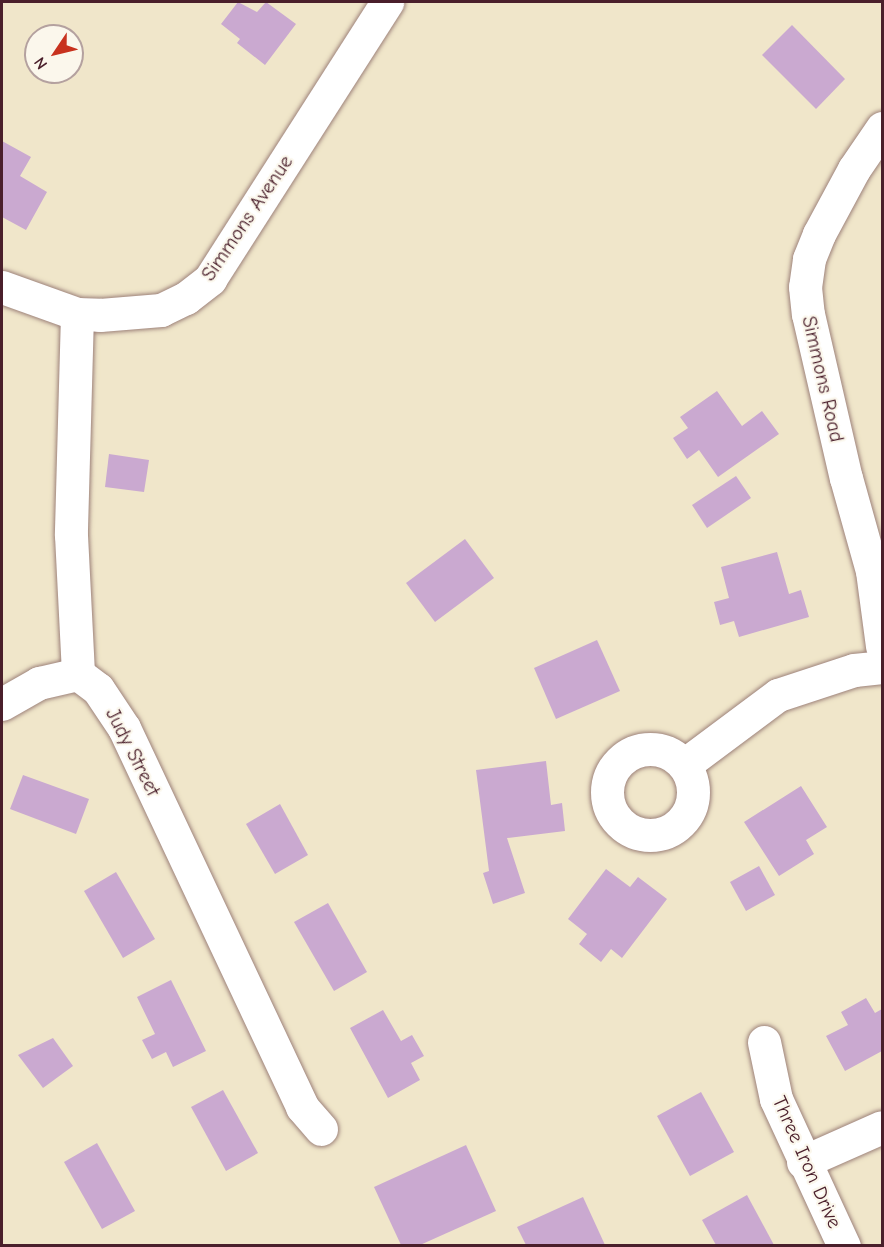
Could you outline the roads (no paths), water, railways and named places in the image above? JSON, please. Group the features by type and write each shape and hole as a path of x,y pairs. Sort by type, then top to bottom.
{"street":[{"name":"Simmons Avenue","path":"2,287 77,314 161,310 186,298 210,279 387,2"},
{"name":"Simmons Road","path":"882,128 854,169 819,234 809,259 805,287 808,314 846,478 872,571 882,646"},
{"path":"2,704 39,683 78,674 71,535 77,314"},
{"path":"684,765 778,695 854,670 882,667"},
{"name":"Judy Street","path":"78,674 98,689 124,728 302,1107 321,1129"},
{"name":"Three Iron Drive","path":"764,1042 776,1099 803,1162 844,1245"},
{"path":"803,1162 882,1127"}]}
